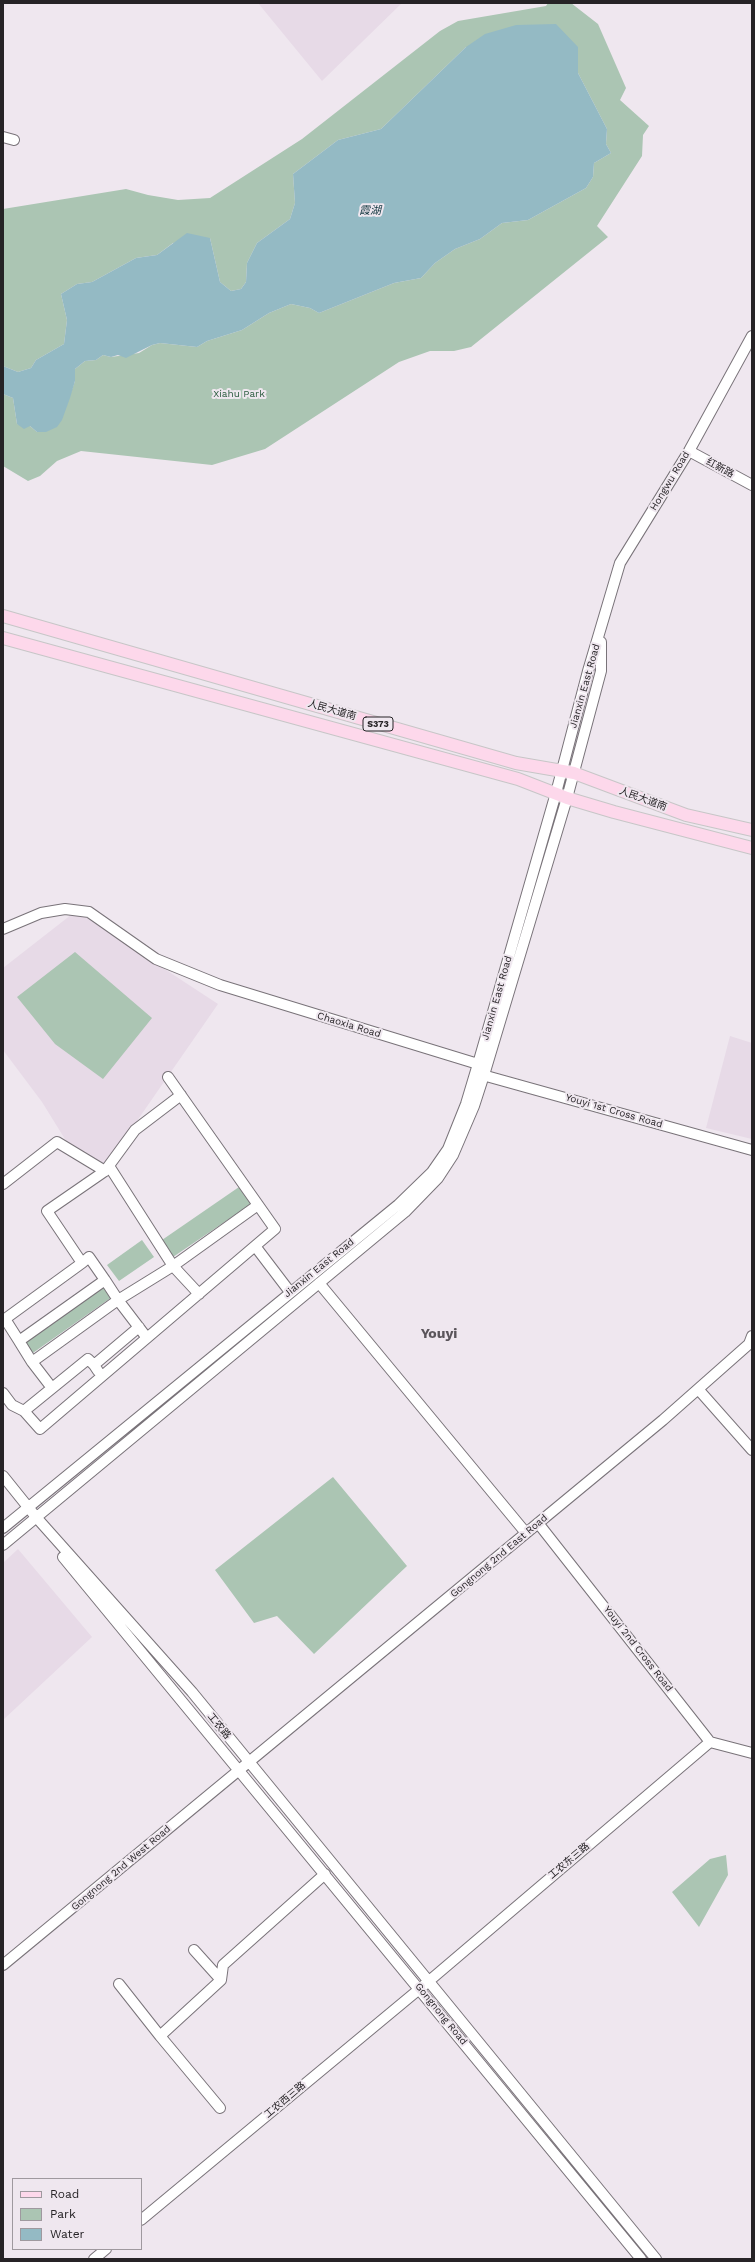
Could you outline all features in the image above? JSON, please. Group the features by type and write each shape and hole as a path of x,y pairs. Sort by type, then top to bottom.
{"main road":[{"name":"人民大道南","path":"3,616 516,763 574,773 686,815 752,830"},
{"name":"人民大道南","path":"3,638 518,779 562,796 697,835 724,840 752,848"}],"street":[{"path":"3,137 14,140"},
{"name":"Hongwu Road","path":"601,632 620,563 689,451 752,336"},
{"name":"红新路","path":"689,451 752,485"},
{"name":"Jianxin East Road","path":"562,796 561,770 588,671 601,632"},
{"name":"Jianxin East Road","path":"3,1528 398,1204 432,1172 448,1149 479,1071 562,796 574,773 601,671 601,632"},
{"name":"Chaoxia Road","path":"3,929 41,913 65,909 89,912 156,959 220,985 479,1071"},
{"name":"Jianxin East Road","path":"3,1545 405,1212 438,1178 453,1155 474,1106 479,1071"},
{"name":"Youyi 1st Cross Road","path":"479,1071 752,1150"},
{"path":"3,1393 12,1405 24,1411 40,1429 275,1228 168,1076"},
{"path":"82,1263 48,1212 107,1169 135,1130 181,1095"},
{"path":"3,1184 57,1142 107,1169 173,1266 199,1294"},
{"path":"32,1362 118,1300 173,1266 258,1205"},
{"path":"255,1246 290,1292"},
{"path":"52,1388 32,1362 5,1319 89,1257 118,1300 147,1338"},
{"path":"19,1341 105,1280"},
{"path":"319,1283 526,1533"},
{"path":"94,1365 139,1327"},
{"name":"Gongnong 2nd East Road","path":"239,1770 698,1389 749,1344 752,1336"},
{"path":"24,1411 88,1359 102,1377"},
{"path":"698,1389 752,1450"},
{"name":"工农路","path":"3,1476 29,1506 239,1770"},
{"name":"工农路","path":"3,1484 29,1506"},
{"name":"工农路","path":"37,1516 192,1692 428,1981"},
{"name":"Youyi 2nd Cross Road","path":"538,1523 710,1742"},
{"path":"710,1742 752,1753"},
{"name":"工农东三路","path":"428,1981 710,1742"},
{"name":"Gongnong Road","path":"239,1770 420,1988 641,2259"},
{"name":"Gongnong 2nd West Road","path":"3,1966 239,1770"},
{"path":"160,2036 221,1980 223,1965 325,1874"},
{"path":"194,1950 221,1980"},
{"name":"Gongnong Road","path":"428,1981 656,2259"},
{"name":"工农西三路","path":"142,2219 428,1981"},
{"path":"120,1984 160,2036 220,2108"},
{"path":"94,2259 105,2250"}],"shaded area":[{"path":"258,3 402,3 322,81"},
{"path":"76,911 218,1004 105,1167 68,1144 42,1102 3,1050 3,968"},
{"path":"730,1036 752,1043 752,1139 706,1128"},
{"path":"18,1549 92,1637 3,1720 3,1563"}],"green space":[{"name":"Xiahu Park","path":"548,3 571,3 598,24 626,88 620,100 649,126 643,135 642,156 597,226 608,237 471,347 454,351 430,351 399,362 265,449 212,465 81,451 57,461 40,476 28,481 3,466 3,394 13,398 17,424 30,426 37,432 65,409 75,381 75,369 85,361 96,360 103,355 111,357 139,353 152,345 160,343 197,347 207,341 242,330 269,313 291,304 310,308 319,313 394,283 421,278 435,263 455,249 480,239 502,223 528,220 586,188 593,177 594,163 611,153 606,144 607,129 578,73 578,47 466,47 381,129 338,140 293,174 295,203 290,219 257,243 247,263 246,282 241,289 231,291 220,282 210,238 173,243 157,255 136,258 92,282 77,284 61,294 67,320 64,344 36,360 31,368 18,372 3,366 3,209 126,189 148,195 178,200 210,198 302,139 440,31 458,21 546,6"},
{"path":"75,952 152,1018 103,1079 55,1044 17,997"},
{"path":"239,1187 251,1204 173,1257 162,1240"},
{"path":"142,1240 154,1257 119,1281 107,1265"},
{"path":"103,1284 112,1297 30,1355 21,1341"},
{"path":"333,1477 407,1566 314,1654 277,1616 254,1623 215,1570"},
{"path":"726,1855 728,1875 699,1927 672,1892 710,1859"}],"water":[{"name":"霞湖","path":"556,24 578,47 578,73 607,129 606,144 611,153 594,163 593,177 586,188 528,220 502,223 480,239 455,249 435,263 421,278 394,283 319,313 310,308 291,304 269,313 242,330 207,341 197,347 160,343 152,345 126,358 118,355 111,357 103,355 96,360 85,361 75,369 75,381 70,398 62,420 57,427 46,432 37,432 30,426 24,429 17,424 13,398 3,394 3,366 18,372 31,368 36,360 64,344 67,320 61,294 77,284 92,282 136,258 157,255 187,233 210,238 220,282 231,291 241,289 246,282 247,263 257,243 290,219 295,203 293,174 338,140 381,129 466,47 485,34 516,25"}],"district":[{"name":"Youyi","path":"439,1334"}]}
